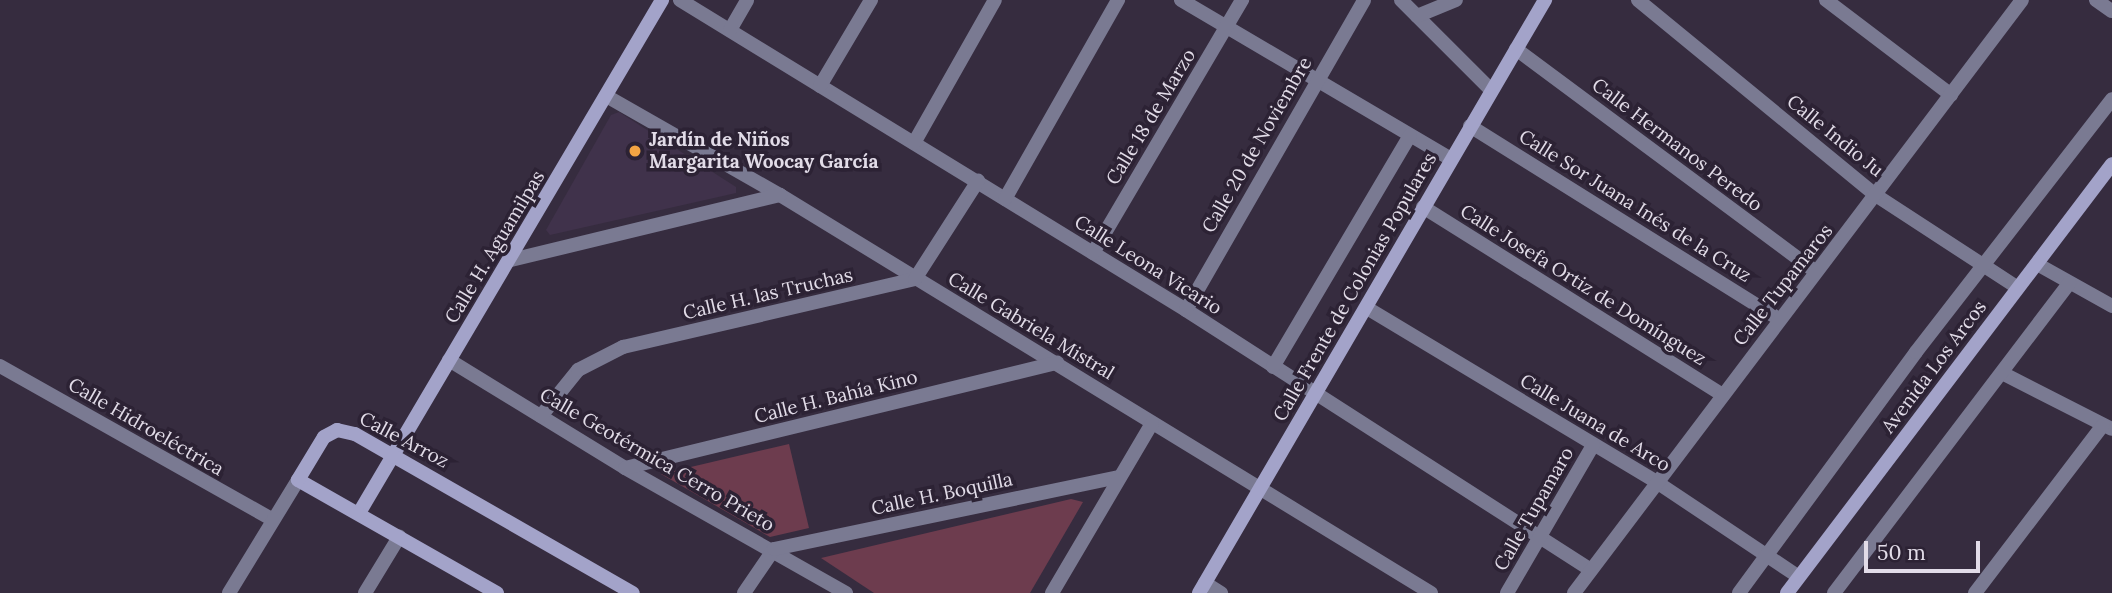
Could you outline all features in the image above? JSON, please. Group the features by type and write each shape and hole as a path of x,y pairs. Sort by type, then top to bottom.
{"street":[{"name":"Calle H. Aguamilpas","path":"359,513 608,97 662,0"},
{"name":"Calle Leona Vicario","path":"680,0 1186,310 1314,395 1591,570"},
{"path":"730,30 747,0"},
{"path":"820,86 871,0"},
{"path":"914,143 995,0"},
{"path":"1004,199 1118,0"},
{"path":"1181,0 1451,159"},
{"name":"Calle 18 de Marzo","path":"1093,253 1242,0"},
{"name":"Calle 20 de Noviembre","path":"1186,310 1315,81 1364,0"},
{"path":"1401,0 1491,90"},
{"path":"1417,16 1456,0"},
{"name":"Calle Frente de Colonias Populares","path":"1202,588 1545,0"},
{"name":"Calle Indio Ju","path":"1638,0 1877,196 2018,288"},
{"path":"1826,0 1951,95"},
{"name":"Calle Tupamaros","path":"1574,593 1815,271 1877,196 2021,0"},
{"path":"2096,0 2112,11"},
{"name":"Calle Hermanos Peredo","path":"1516,49 1815,271"},
{"name":"Calle Gabriela Mistral","path":"608,97 779,195 1431,593"},
{"path":"1739,593 2112,99"},
{"name":"Calle Sor Juana Inés de la Cruz","path":"1470,126 1779,319"},
{"path":"1273,367 1410,135"},
{"name":"Avenida Los Arcos","path":"1787,593 2112,164"},
{"path":"915,279 978,181"},
{"path":"511,260 779,195"},
{"name":"Calle Josefa Ortiz de Domínguez","path":"1423,207 1723,395"},
{"path":"2037,264 2112,306"},
{"name":"Calle H. las Truchas","path":"541,416 578,370 623,347 915,279"},
{"path":"1834,593 2069,283"},
{"name":"Calle Juana de Arco","path":"1367,308 1658,483 1799,577"},
{"name":"Calle Geotérmica Cerro Prieto","path":"449,359 625,468 774,549 846,593"},
{"name":"Calle H. Bahía Kino","path":"625,468 1057,363"},
{"name":"Calle Hidroeléctrica","path":"0,366 273,520"},
{"path":"1975,593 2107,427 2002,373"},
{"path":"1052,593 1153,423"},
{"name":"Calle Arroz","path":"298,480 324,438 337,430 393,454 633,593"},
{"name":"Calle Tupamaro","path":"1507,593 1593,445"},
{"name":"Calle H. Boquilla","path":"774,549 1119,477"},
{"path":"229,593 298,480 492,592"},
{"path":"365,593 399,537"},
{"path":"744,593 774,549"},
{"path":"1202,588 1222,593"}],"shaded area":[{"name":"Jardín de Niños Margarita Woocay García","path":"619,112 736,187 736,193 550,235 546,230 611,115"},
{"path":"789,444 809,528 770,537 661,474"},
{"path":"1071,499 1083,502 1030,593 874,593 821,558"}],"place":[{"name":"Jardín de Niños Margarita Woocay García","path":"635,151"}]}
